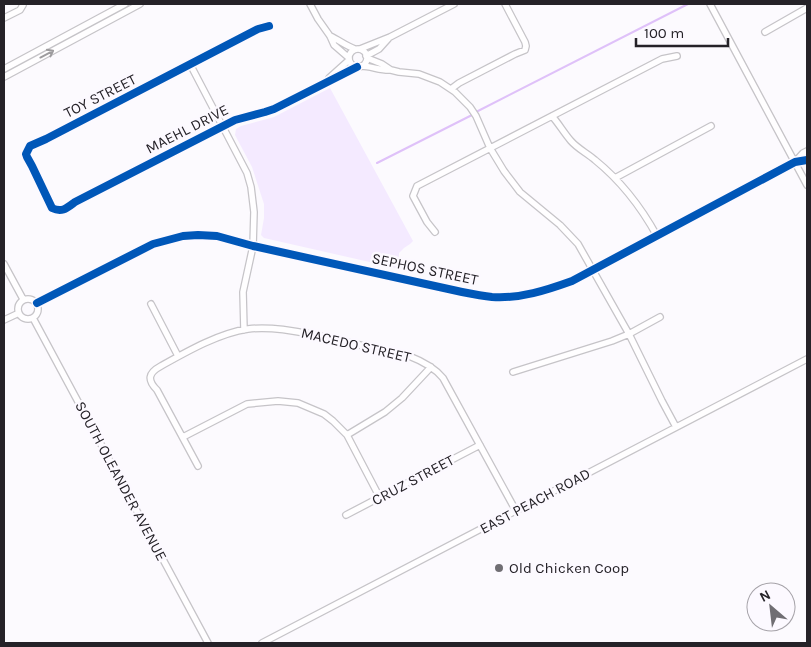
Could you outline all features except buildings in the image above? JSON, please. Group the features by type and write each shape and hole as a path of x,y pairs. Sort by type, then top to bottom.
{"street":[{"path":"4,18 20,10 22,4"},
{"path":"4,69 125,4"},
{"path":"4,77 140,4"},
{"path":"310,4 334,45 349,59 352,65 419,74 440,82 463,99 476,116 490,148 504,171 520,192 560,225 578,244 629,334 676,427"},
{"path":"349,59 350,53 390,37 454,4"},
{"path":"451,89 514,54 525,50 525,42 505,4"},
{"path":"710,4 807,185"},
{"path":"765,32 807,8"},
{"name":"TOY STREET","path":"58,210 50,205 26,157 30,146 258,29 270,26"},
{"path":"330,36 364,52 366,57 365,63 359,66"},
{"path":"366,57 379,49 390,37"},
{"path":"377,62 377,52 379,49"},
{"path":"435,232 427,222 413,196 416,186 662,59 677,56"},
{"path":"366,57 391,70"},
{"name":"MAEHL DRIVE","path":"324,83 349,59"},
{"path":"190,64 246,173 251,187 254,212 253,246 243,292 244,330"},
{"name":"MAEHL DRIVE","path":"58,210 66,209 75,202 221,126 241,118 274,109 359,66"},
{"path":"552,116 574,144 615,178 637,203 657,236"},
{"path":"615,178 711,126"},
{"path":"795,162 807,151"},
{"path":"795,162 807,160"},
{"name":"SEPHOS STREET","path":"37,303 141,249 168,239 198,235 217,236 253,246 462,292 493,297 522,296 572,281 795,162"},
{"path":"4,264 23,300"},
{"path":"30,298 37,303 38,312 33,318 23,318 18,313 19,304 23,300 30,298"},
{"path":"151,304 178,356"},
{"path":"4,320 18,313"},
{"path":"513,372 612,341 660,317"},
{"name":"SOUTH OLEANDER AVENUE","path":"33,318 208,643"},
{"name":"MACEDO STREET","path":"182,437 150,378 155,369 222,336 244,330 268,329 291,331 409,356 431,366 443,378 516,511"},
{"name":"EAST PEACH ROAD","path":"262,643 807,359"},
{"path":"347,435 385,412 402,398 431,366"},
{"path":"198,466 182,437 247,404 278,402 298,404 324,414 347,435 380,498"},
{"name":"CRUZ STREET","path":"346,515 480,445"}],"shaded area":[{"path":"330,88 413,241 399,253 396,268 264,238 261,235 264,204 252,167 235,135 236,129 274,117"}],"waterway":[{"path":"476,112 688,4"},
{"path":"377,163 472,115"}],"cycle path":[{"path":"269,26 258,29 30,146 26,154 27,157 52,208 64,209 235,120 274,109 357,67"},
{"path":"37,303 153,244 183,236 198,235 217,236 253,246 473,294 492,297 513,297 543,291 572,281 795,162 807,160"}],"place":[{"name":"Old Chicken Coop","path":"499,568"}]}
